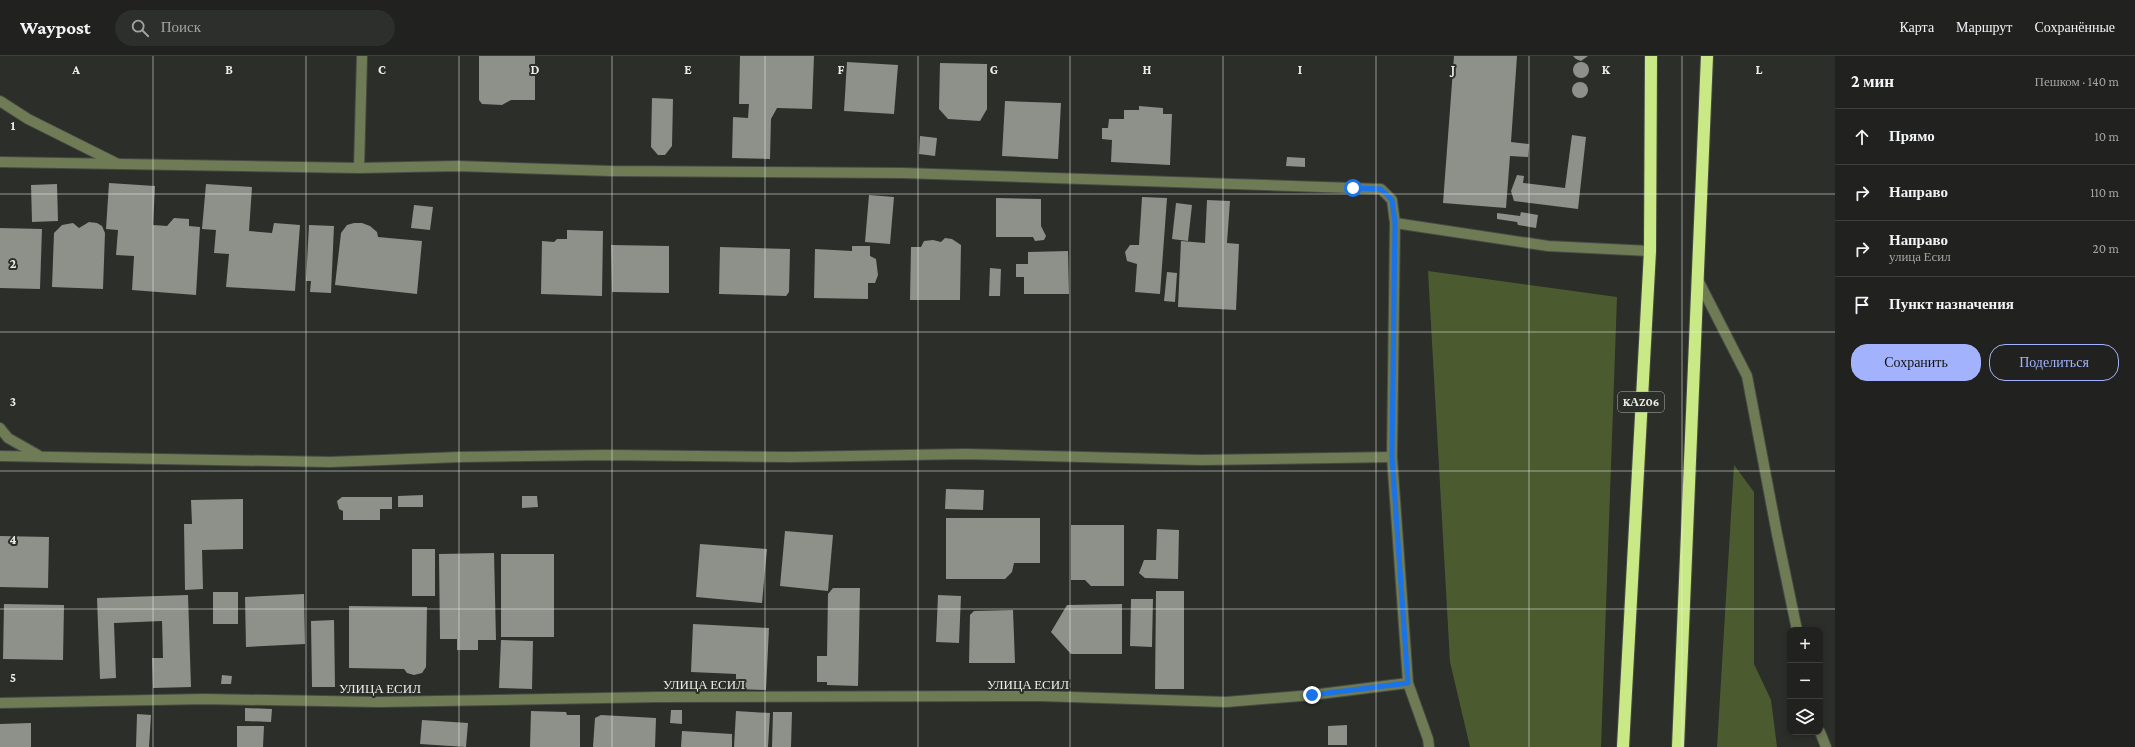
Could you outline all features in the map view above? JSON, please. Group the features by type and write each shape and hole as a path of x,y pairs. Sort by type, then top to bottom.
{"highway":[{"name":"KАZ06","path":"1623,747 1650,251 1651,56"},
{"path":"1678,747 1707,56"}],"street":[{"path":"359,168 362,56"},
{"path":"0,101 28,119 120,165"},
{"path":"0,162 359,168 457,166 611,171 903,173 1381,189 1392,200 1395,223 1392,457 1408,683 1428,739 1429,747"},
{"path":"1395,223 1548,246 1650,251"},
{"path":"1698,280 1747,376 1796,627"},
{"path":"0,428 8,438 40,456"},
{"path":"0,456 330,462 460,457 607,455 791,457 965,454 1201,460 1392,457"},
{"name":"УЛИЦА ЕСИЛ","path":"0,703 204,699 379,702 658,697 1040,696 1226,702 1312,695 1408,683"},
{"path":"1821,735 1826,747"}],"green space":[{"path":"1428,271 1617,297 1601,747 1470,747 1450,662"},
{"path":"1734,465 1754,492 1754,664 1771,700 1777,747 1717,747"}],"building":[{"path":"479,56 535,56 535,100 511,100 502,105 482,104 479,100"},
{"path":"740,56 814,56 812,109 777,108 771,119 770,159 732,158 733,117 748,118 749,104 739,104"},
{"path":"1454,56 1517,56 1511,142 1529,144 1528,157 1510,156 1506,208 1443,203"},
{"path":"1573,56 1588,56 1581,61"},
{"path":"847,62 898,65 894,114 844,111"},
{"path":"1578,62 1584,62 1589,67 1587,76 1584,78 1578,78 1573,73 1573,67"},
{"path":"940,63 987,64 987,109 980,121 948,119 939,109"},
{"path":"1577,82 1583,82 1588,87 1586,96 1583,98 1577,98 1572,93 1572,87"},
{"path":"652,98 673,99 672,146 665,155 658,155 651,147"},
{"path":"1005,101 1061,103 1058,159 1002,156"},
{"path":"1139,106 1163,108 1163,114 1172,114 1170,165 1111,162 1112,140 1102,139 1102,128 1108,128 1109,119 1124,119 1124,110 1139,110"},
{"path":"1572,135 1586,137 1578,209 1514,201 1511,191 1517,175 1524,176 1523,183 1565,188"},
{"path":"920,136 937,138 935,156 919,154"},
{"path":"1287,157 1305,158 1305,167 1286,166"},
{"path":"109,183 155,186 153,225 167,226 174,218 189,219 189,226 200,227 196,295 132,290 134,256 116,255 118,230 106,229"},
{"path":"57,184 58,221 32,222 31,185"},
{"path":"206,184 252,187 249,231 272,233 274,223 300,225 295,291 226,287 229,254 214,253 216,230 202,229"},
{"path":"869,195 894,197 890,244 865,242"},
{"path":"1142,197 1167,198 1160,294 1135,292 1137,264 1127,261 1125,252 1130,245 1139,245"},
{"path":"996,198 1041,199 1041,226 1046,236 1044,240 1035,241 1033,237 996,237"},
{"path":"1207,200 1230,201 1227,243 1239,244 1236,310 1178,307 1181,241 1205,243"},
{"path":"1176,203 1192,205 1188,241 1172,239"},
{"path":"414,205 433,207 430,230 411,228"},
{"path":"1521,212 1538,215 1536,228 1518,225 1517,222 1497,219 1497,213 1520,216"},
{"path":"89,222 97,223 102,226 105,233 103,289 52,287 54,233 62,225 73,223 79,228"},
{"path":"362,223 370,226 377,232 378,237 422,241 417,294 335,285 341,233 347,225"},
{"path":"309,225 334,226 331,293 310,292 311,281 306,281"},
{"path":"0,228 42,229 40,289 0,288"},
{"path":"567,230 603,231 602,296 541,294 542,241 554,242 557,239 567,239"},
{"path":"945,238 952,239 961,245 960,300 910,300 911,247 921,247 924,241 933,240 941,242"},
{"path":"611,245 669,246 669,293 612,292"},
{"path":"852,246 870,246 870,256 876,259 878,275 875,283 868,283 868,299 814,298 815,249 852,251"},
{"path":"720,247 790,249 789,292 786,296 719,294"},
{"path":"1068,251 1069,294 1024,294 1024,277 1016,277 1016,264 1028,264 1028,252"},
{"path":"990,268 1001,269 1000,296 989,296"},
{"path":"1167,272 1177,273 1175,302 1164,301"},
{"path":"946,489 984,490 983,510 945,509"},
{"path":"423,495 423,507 398,507 398,496"},
{"path":"522,496 537,496 538,507 522,508"},
{"path":"342,497 392,497 392,509 380,509 380,520 343,520 343,511 339,509 337,501"},
{"path":"243,499 243,549 202,550 203,589 185,590 184,524 192,524 191,500"},
{"path":"946,518 1040,518 1040,563 1014,563 1012,572 1005,579 946,579"},
{"path":"1071,525 1124,525 1124,586 1091,586 1085,580 1071,580"},
{"path":"1157,529 1179,530 1178,579 1145,578 1139,573 1144,560 1156,560"},
{"path":"785,531 833,535 828,591 780,586"},
{"path":"0,536 49,537 48,588 0,587"},
{"path":"700,544 767,549 762,603 696,597"},
{"path":"412,549 435,549 435,596 412,596"},
{"path":"494,553 496,640 478,640 478,650 457,650 457,639 440,639 439,554"},
{"path":"501,554 554,554 554,637 501,637"},
{"path":"833,588 860,588 858,686 827,685 827,682 817,682 817,656 827,656 828,594"},
{"path":"1156,591 1184,591 1184,689 1155,689"},
{"path":"213,592 238,592 238,624 213,624"},
{"path":"304,594 305,644 246,647 245,597"},
{"path":"188,595 191,687 153,688 152,658 163,658 162,621 114,623 116,678 100,679 97,598"},
{"path":"938,595 961,596 959,643 936,642"},
{"path":"1131,599 1153,599 1152,647 1130,646"},
{"path":"4,604 64,605 63,660 3,659"},
{"path":"1122,604 1122,654 1071,654 1051,632 1067,605"},
{"path":"349,606 427,607 426,667 422,673 414,675 407,673 404,669 349,668"},
{"path":"1013,610 1015,663 969,663 970,615 974,611"},
{"path":"334,620 335,687 312,687 311,621"},
{"path":"693,624 769,628 766,690 736,689 736,674 691,672"},
{"path":"501,640 533,641 532,689 499,688"},
{"path":"222,675 232,676 231,684 221,684"},
{"path":"245,708 272,709 271,722 245,721"},
{"path":"671,710 682,710 682,724 670,723"},
{"path":"531,711 566,712 567,715 580,715 580,747 530,747"},
{"path":"736,711 770,713 768,747 734,747"},
{"path":"773,712 792,712 791,747 772,747"},
{"path":"137,714 151,715 149,747 136,747"},
{"path":"601,715 656,718 655,747 593,747 595,718"},
{"path":"422,720 468,723 466,747 420,744"},
{"path":"31,723 31,747 0,747 0,724"},
{"path":"1347,725 1347,745 1328,745 1328,726"},
{"path":"237,726 264,726 263,747 237,747"},
{"path":"682,731 732,734 732,747 681,747"}],"route":[{"path":"1312,695 1408,683 1392,457 1395,223 1392,200 1381,189 1353,188"}]}
